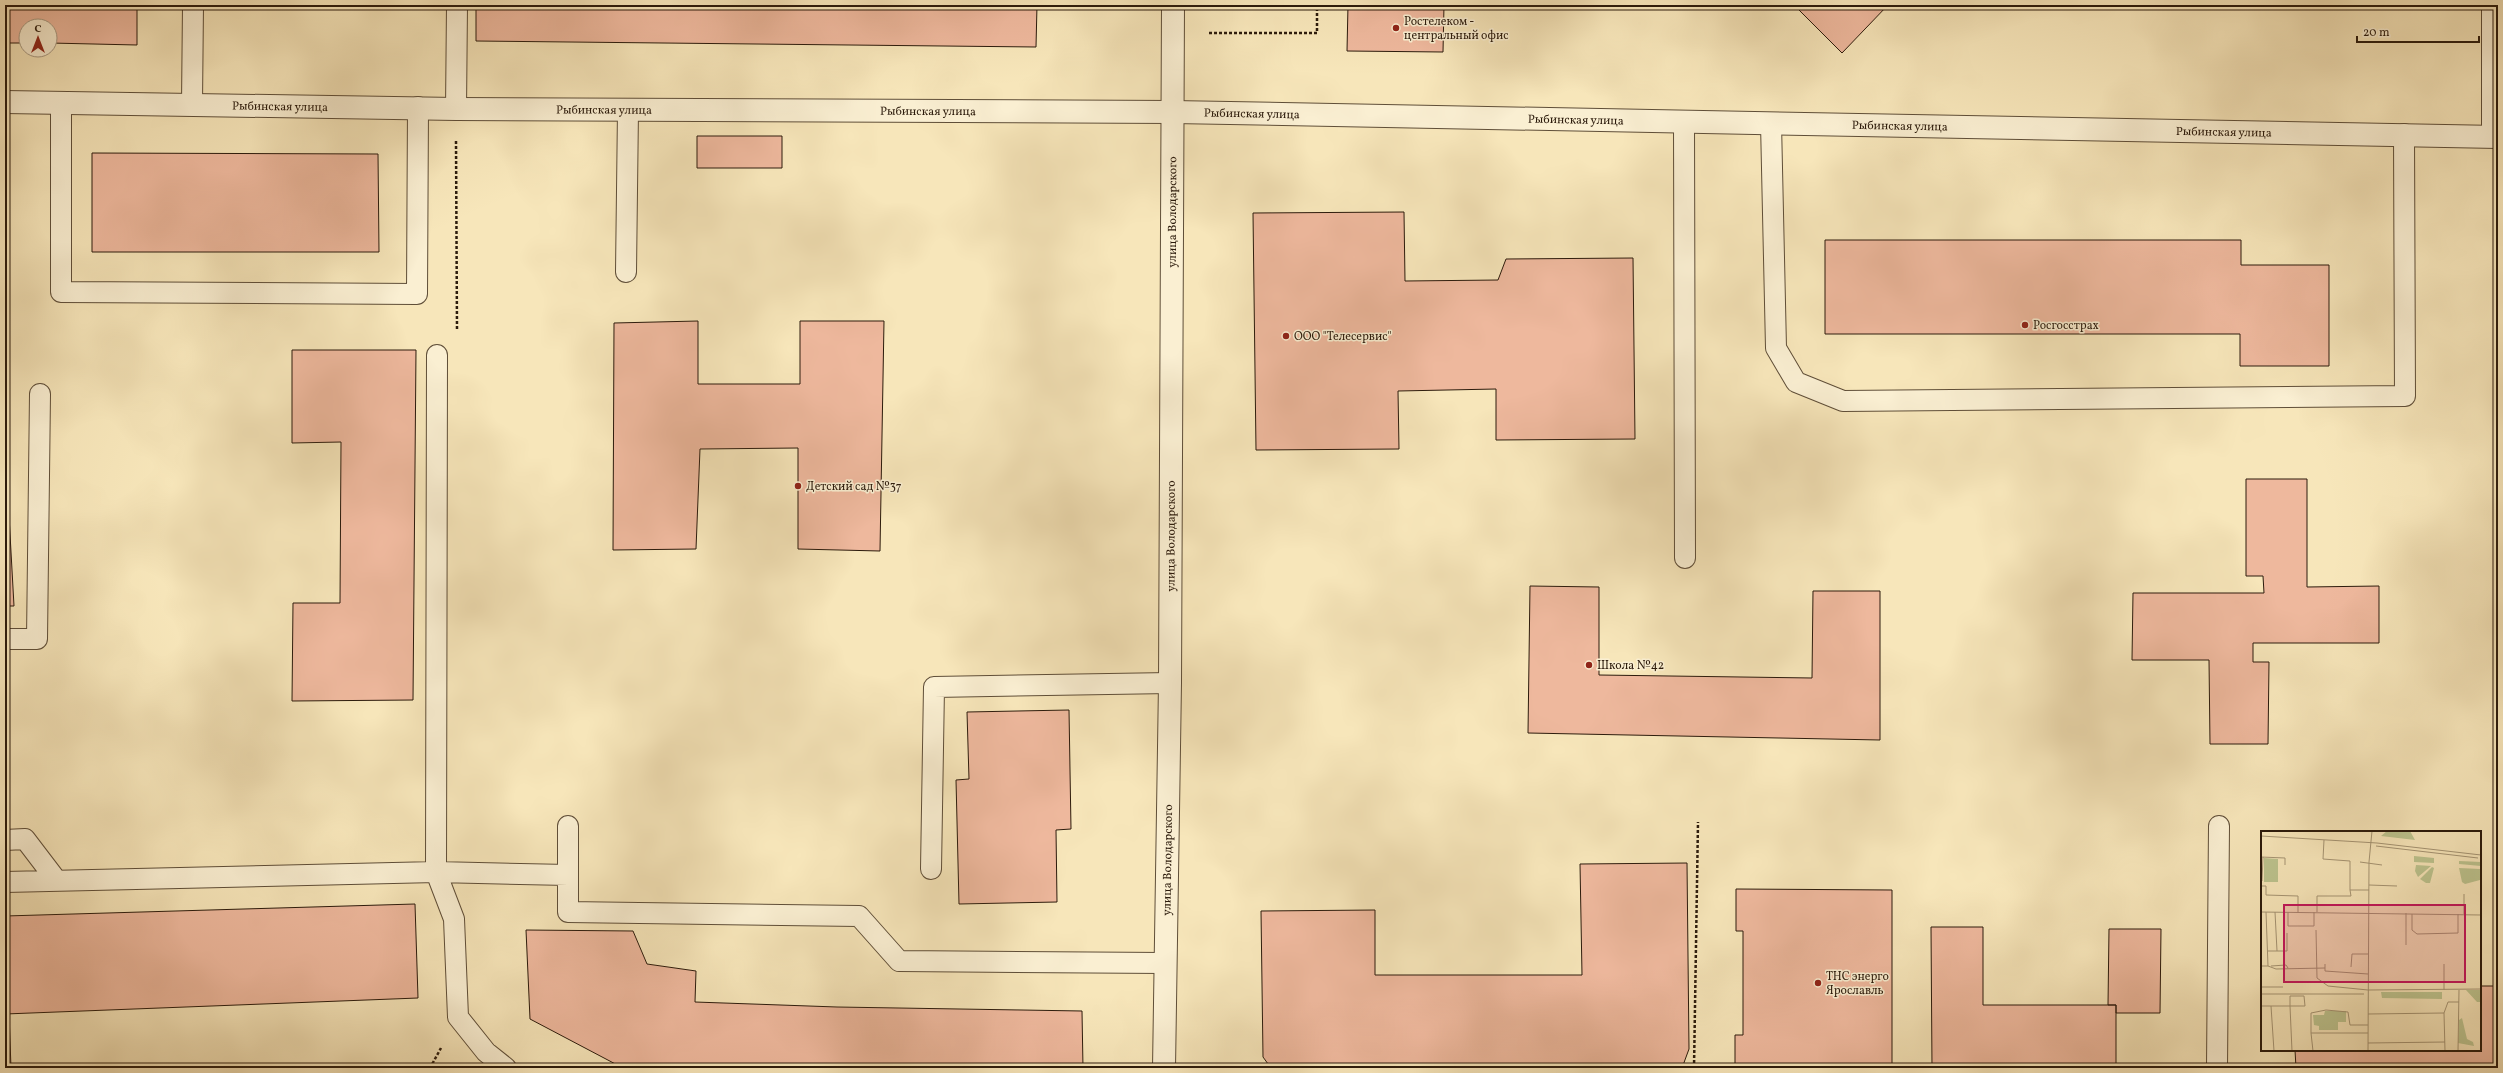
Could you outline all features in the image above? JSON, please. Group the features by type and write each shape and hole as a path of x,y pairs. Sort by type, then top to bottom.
{"street":[{"name":"улица Володарского","path":"1164,1068 1164,963 1170,683 1173,5"},
{"name":"Рыбинская улица","path":"5,102 192,103 456,109 1173,112 2495,136"}],"lane":[{"path":"192,103 193,5"},
{"path":"456,109 457,5"},
{"path":"2492,5 2495,136"},
{"path":"61,103 61,292 417,294 418,107"},
{"path":"626,272 628,110"},
{"path":"1684,122 1685,558"},
{"path":"1771,123 1776,348 1796,382 1843,401 2405,396 2404,134"},
{"path":"437,355 436,872 454,919 458,1018 486,1052 506,1068"},
{"path":"5,639 37,639 40,394"},
{"path":"931,869 934,687 1170,683"},
{"path":"568,826 568,912 859,916 900,961 1164,963"},
{"path":"2217,1068 2219,826"},
{"path":"5,840 25,839 57,881"},
{"path":"5,882 436,872 568,875"}],"path":[{"path":"1209,33 1317,33 1317,5"},
{"path":"437,355 457,334 456,109"},
{"path":"1694,1068 1698,822"}],"building":[{"path":"5,5 137,5 137,45 58,43 58,18 18,18 18,43 5,43"},
{"path":"476,5 1037,5 1036,47 476,41"},
{"name":"Ростелеком - центральный офис","path":"1348,5 1444,5 1443,52 1347,51"},
{"path":"1794,5 1888,5 1842,53"},
{"path":"697,136 782,136 782,168 697,168"},
{"path":"92,153 378,154 379,252 92,252"},
{"path":"1404,212 1405,281 1498,280 1506,259 1633,258 1635,439 1496,440 1496,389 1398,391 1399,449 1256,450 1253,213"},
{"path":"1825,240 2241,240 2241,265 2329,265 2329,366 2240,366 2240,334 1825,334"},
{"path":"698,321 698,384 800,384 800,321 884,321 880,551 798,549 798,448 700,449 696,549 613,550 614,323"},
{"path":"292,350 416,350 413,700 292,701 293,603 340,603 341,442 292,443"},
{"path":"5,444 14,606 5,606"},
{"path":"2246,479 2307,479 2307,587 2379,586 2379,643 2253,643 2253,662 2269,662 2268,744 2210,744 2209,660 2132,660 2133,593 2264,593 2263,576 2246,576"},
{"path":"1530,586 1599,587 1599,675 1812,678 1813,591 1880,591 1880,740 1528,733"},
{"path":"1069,710 1071,829 1056,830 1057,902 959,904 956,780 969,779 967,712"},
{"path":"1687,863 1689,1049 1682,1068 1271,1068 1263,1057 1261,911 1375,910 1375,975 1582,975 1580,864"},
{"name":"ТНС энерго Ярославль","path":"1736,889 1892,890 1892,1068 1735,1068 1735,1035 1743,1035 1743,931 1736,931"},
{"path":"415,904 418,998 5,1014 5,916"},
{"path":"1931,927 1983,927 1983,1005 2116,1005 2116,1068 1932,1068"},
{"path":"2109,929 2161,929 2160,1013 2116,1013 2116,1005 2108,1005"},
{"path":"526,930 633,931 647,964 696,971 695,1002 837,1007 1082,1011 1083,1068 623,1068 530,1019"},
{"path":"2481,986 2498,986 2498,1068 2296,1068 2295,1051 2481,1051"},
{"path":"9,1013 11,1068 5,1068 5,1014"}],"place":[{"name":"Ростелеком - центральный офис","path":"1396,28"},
{"name":"Росгосстрах","path":"2025,325"},
{"name":"ООО \"Телесервис\"","path":"1286,336"},
{"name":"Детский сад №37","path":"798,486"},
{"name":"Школа №42","path":"1589,665"},
{"name":"ТНС энерго Ярославль","path":"1818,983"}]}
